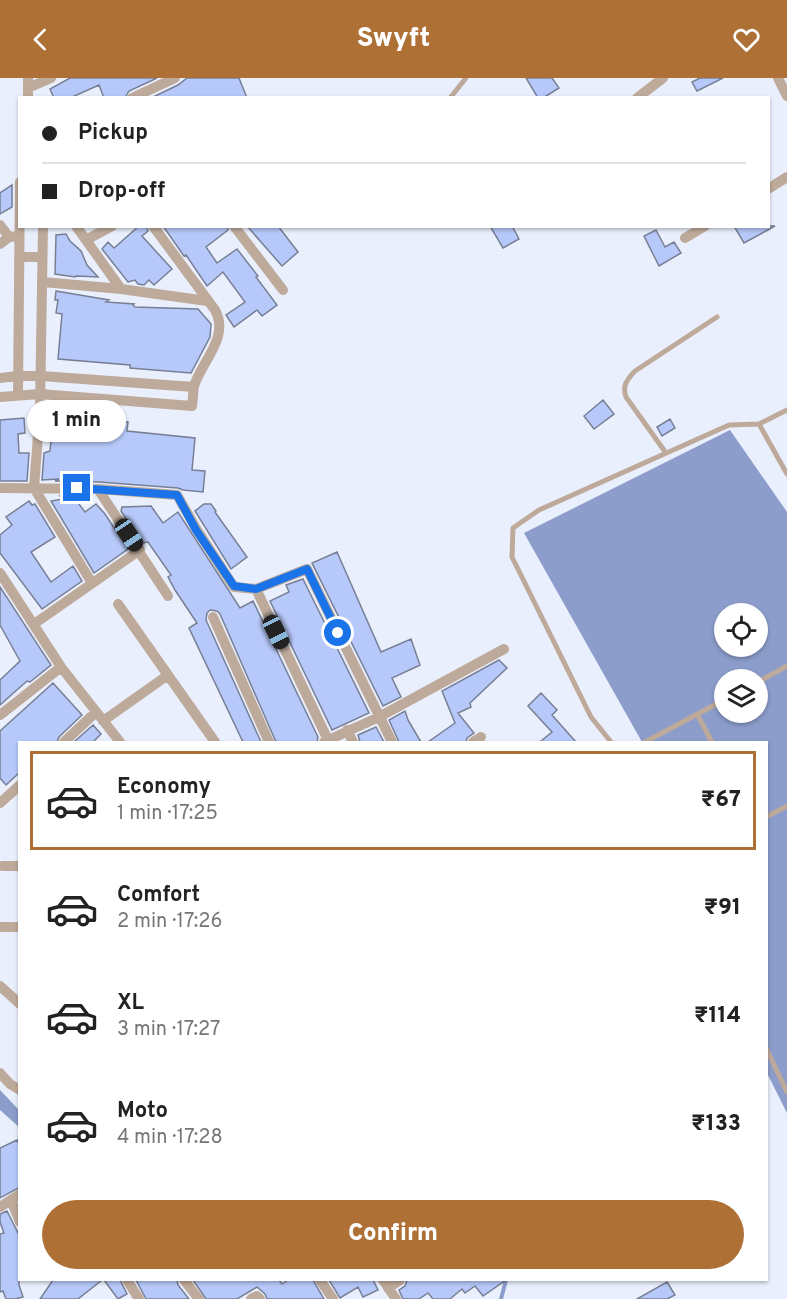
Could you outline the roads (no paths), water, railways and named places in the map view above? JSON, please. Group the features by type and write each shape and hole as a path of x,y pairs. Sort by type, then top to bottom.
{"street":[{"path":"28,88 51,78"},
{"path":"136,96 175,78"},
{"path":"640,96 663,78"},
{"path":"778,78 787,96"},
{"path":"770,188 787,177"},
{"path":"9,239 18,192"},
{"path":"0,225 19,257 18,395"},
{"path":"43,228 41,376 34,488 92,583"},
{"path":"77,228 121,289"},
{"path":"86,240 108,228"},
{"path":"0,397 40,394 192,406 194,387 219,335 221,326 215,310 154,228"},
{"path":"236,228 283,290"},
{"path":"685,238 702,228"},
{"path":"19,257 42,257"},
{"path":"43,282 121,289 207,301"},
{"path":"0,378 41,376 194,387"},
{"path":"0,488 98,489 177,495 196,530 234,586 256,589 307,569 391,741"},
{"path":"98,489 168,596"},
{"path":"34,624 140,550"},
{"path":"0,573 62,667 119,741"},
{"path":"256,589 326,741 379,717 504,649"},
{"path":"118,604 214,741"},
{"path":"213,617 269,741"},
{"path":"0,715 62,667"},
{"path":"103,721 168,675"},
{"path":"65,741 96,712"},
{"path":"347,730 352,741"},
{"path":"0,803 18,786"},
{"path":"1,869 18,866"},
{"path":"0,927 18,927"},
{"path":"0,986 18,1002"},
{"path":"0,1073 18,1089"},
{"path":"0,1207 15,1197 18,1212"},
{"path":"128,1281 139,1299"},
{"path":"185,1281 199,1299"},
{"path":"321,1281 333,1299"},
{"path":"385,1283 396,1299"},
{"path":"251,1299 257,1296 260,1299"}],"lane":[{"path":"452,96 465,78"},
{"path":"666,453 626,397 623,389 626,381 635,371 717,317"},
{"path":"610,741 591,717 512,557 513,528 539,510 729,425 759,424 787,410"},
{"path":"759,424 787,474"},
{"path":"768,676 787,666"},
{"path":"647,741 714,705"},
{"path":"697,714 711,741"},
{"path":"768,816 787,806"},
{"path":"768,1052 787,1092"}],"water":[{"path":"730,430 787,512 787,1113 768,1075 768,741 641,741 524,533"},
{"path":"0,1090 18,1109 18,1126 0,1110"}],"waterway":[{"path":"501,1299 506,1281"}]}
